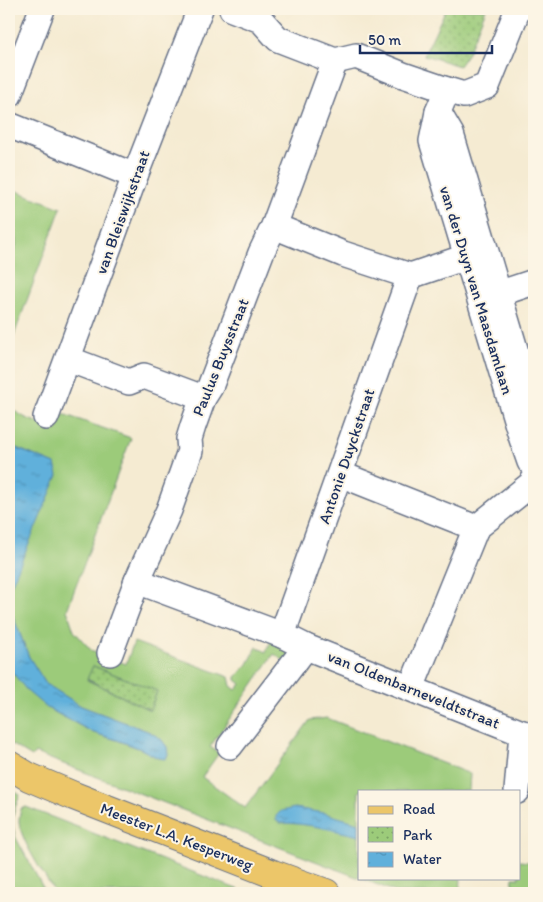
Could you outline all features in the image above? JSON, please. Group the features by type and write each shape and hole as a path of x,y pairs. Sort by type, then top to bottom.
{"main road":[{"name":"Meester L.A. Kesperweg","path":"19,771 246,863 326,893"}],"street":[{"path":"9,94 42,9"},
{"name":"van Bleiswijkstraat","path":"46,417 135,176 200,9"},
{"path":"232,9 260,20 278,39 335,61 356,56 403,75 464,95 487,86 518,9"},
{"name":"Paulus Buysstraat","path":"110,653 137,581 169,510 190,451 189,439 203,398 210,387 261,253 274,226 335,61"},
{"name":"van der Duyn van Maasdamlaan","path":"447,90 438,112 450,134 522,439 530,462 534,466"},
{"path":"9,124 135,176"},
{"path":"274,226 343,254 410,276 454,261 478,257"},
{"name":"Antonie Duyckstraat","path":"282,635 410,276"},
{"path":"490,297 534,282"},
{"name":"van der Duyn van Maasdamlaan","path":"490,297 534,413"},
{"path":"68,360 129,382 144,376 203,398"},
{"path":"340,474 476,528"},
{"path":"411,688 476,528 534,480"},
{"name":"van Oldenbarneveldtstraat","path":"137,581 282,635 306,647 528,734 517,790"},
{"name":"van Oldenbarneveldtstraat","path":"230,746 306,647"}],"green space":[{"path":"447,9 486,9 468,53 459,66 424,55"},
{"path":"9,188 61,208 9,349 9,258 15,251 12,228 9,224"},
{"path":"9,224 14,233 16,244 15,250 9,258"},
{"path":"9,408 26,418 57,430 63,414 131,438 67,610 74,631 91,650 126,664 134,642 229,677 231,686 236,690 241,684 236,680 236,677 248,664 257,647 266,652 272,639 295,653 287,663 274,654 210,747 219,753 202,777 245,808 310,720 327,718 470,774 469,790 358,790 358,878 35,753 32,757 9,743 9,668 47,708 94,733 141,749 158,758 168,756 167,747 161,739 150,732 81,706 46,684 29,657 9,606 10,588 55,464 9,445","holes":["93,666 157,691 150,710 87,680"]},
{"path":"93,666 157,691 150,710 87,679"},
{"path":"9,788 20,795 13,816 16,838 46,893 9,893"},
{"path":"26,807 247,893 55,893 34,858 20,829 19,816 21,809"},
{"path":"534,826 534,893 512,893 513,880 520,880 520,861 530,862"},
{"path":"365,880 461,880 460,893 398,893"}],"water":[{"path":"9,445 55,464 58,475 10,588 9,595"},
{"path":"9,606 29,657 46,684 81,706 150,732 161,739 167,747 168,755 165,759 94,733 47,708 28,692 9,668"},
{"path":"295,808 324,813 358,823 358,836 330,829 280,823 276,820 276,816 281,811"}]}
